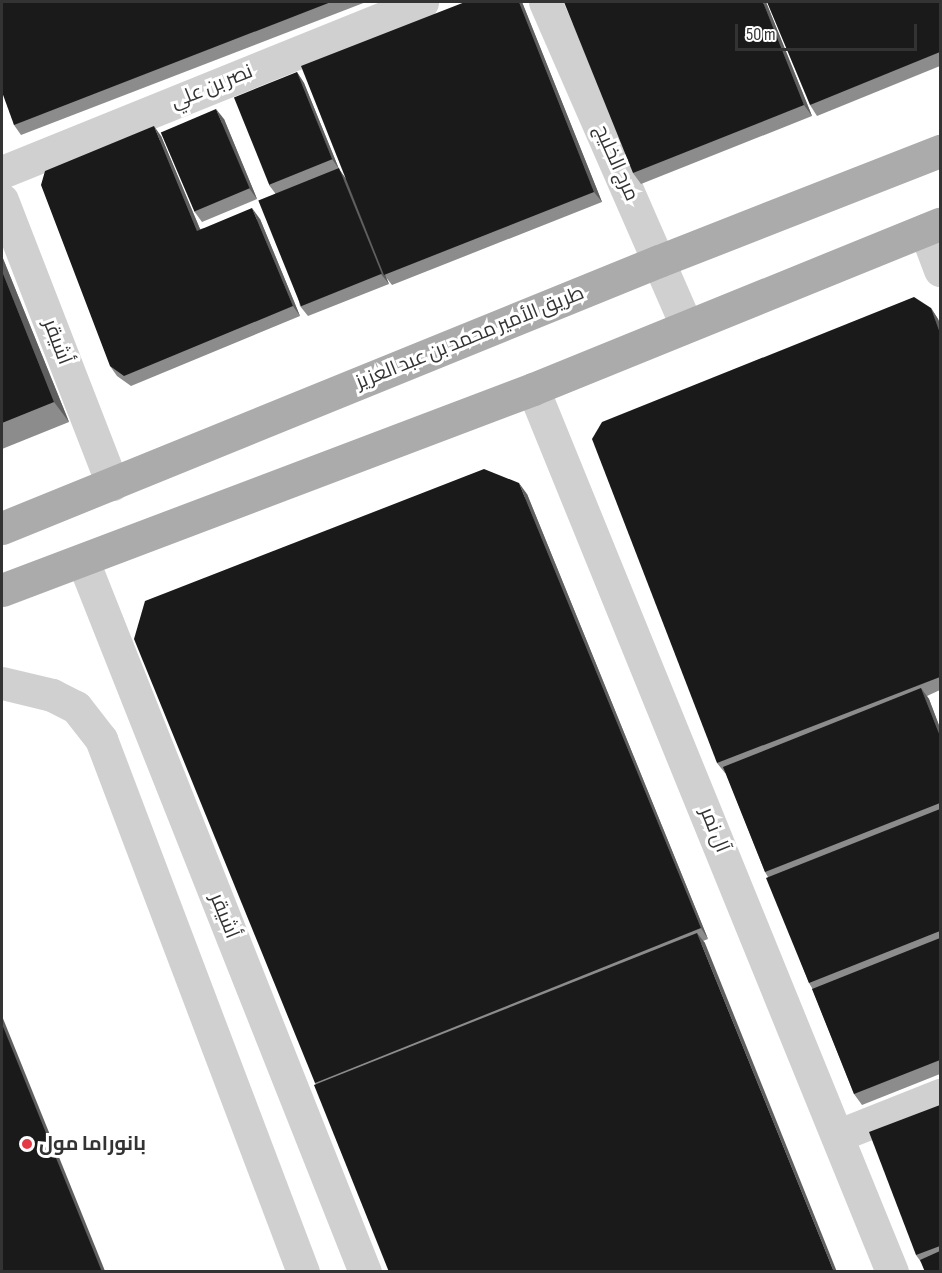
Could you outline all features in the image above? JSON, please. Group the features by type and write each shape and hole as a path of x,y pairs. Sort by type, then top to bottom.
{"main road":[{"name":"طريق الأمير محمد بن عبد العزيز","path":"2,528 659,261 940,151"},
{"path":"2,590 533,389 686,324 933,227"}],"street":[{"name":"نصر بن علي","path":"2,172 422,2"},
{"name":"مرج الخليج","path":"545,2 686,324"},
{"name":"أشيقر","path":"2,200 112,484"},
{"path":"933,227 940,270"},
{"name":"آل نمر","path":"533,389 839,1135 892,1272"},
{"name":"أشيقر","path":"83,561 366,1272"},
{"path":"2,683 52,695 76,707 101,739 303,1272"},
{"path":"839,1135 940,1095"}],"building":[{"path":"2,2 331,2 14,125 2,92"},
{"path":"465,2 519,2 594,192 384,275 301,66"},
{"path":"564,2 763,2 804,105 633,173"},
{"path":"767,2 940,2 940,52 810,105"},
{"path":"297,72 332,159 269,185 234,97"},
{"path":"216,109 250,188 194,212 161,132"},
{"path":"154,126 197,231 252,208 293,306 124,376 110,366 41,185 45,171"},
{"path":"339,168 382,274 301,306 258,201"},
{"path":"2,271 54,402 2,423"},
{"path":"914,297 931,308 940,333 940,677 717,763 592,439 602,422"},
{"path":"484,469 519,483 701,928 315,1083 134,639 145,601"},
{"path":"921,688 940,736 940,803 765,872 723,767"},
{"path":"940,809 940,931 809,983 766,878"},
{"path":"697,933 834,1272 389,1272 314,1085"},
{"path":"940,938 940,1060 854,1094 812,989"},
{"name":"بانوراما مول","path":"2,1024 102,1272 2,1272"},
{"path":"940,1105 940,1246 916,1255 869,1132"},
{"path":"940,1251 940,1272 925,1272 920,1260"}],"place":[{"name":"بانوراما مول","path":"27,1144"}]}
